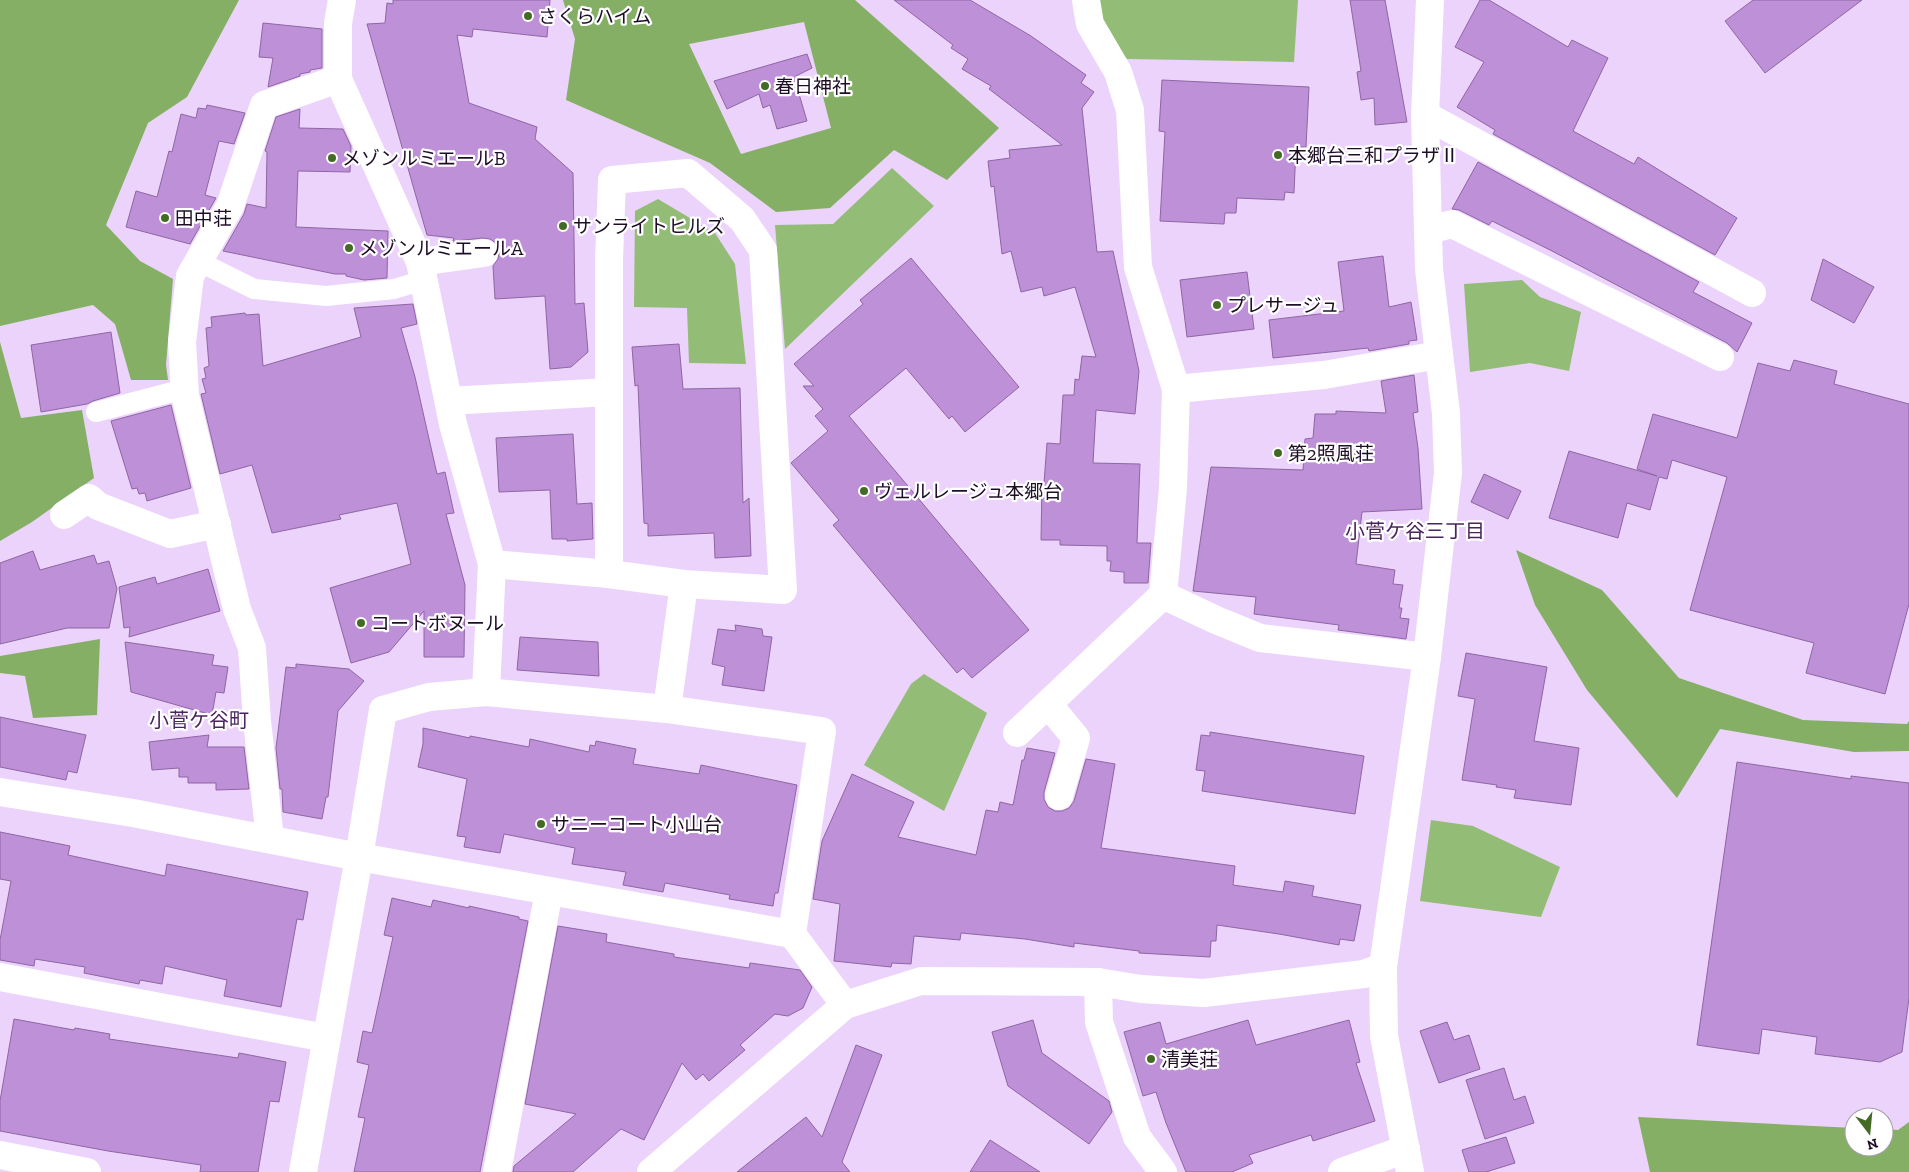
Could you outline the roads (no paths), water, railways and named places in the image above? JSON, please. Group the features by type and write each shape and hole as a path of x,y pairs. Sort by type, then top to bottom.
{"street":[{"path":"342,0 338,23 338,79 422,271 453,424 492,564 486,692"},
{"path":"1017,733 1163,594 1173,488 1176,389 1138,267 1130,110 1118,72 1090,24 1086,0"},
{"path":"1342,1172 1408,1160 1384,1036 1383,968 1427,657 1448,473 1446,414 1429,269 1425,115 1430,0"},
{"path":"270,839 257,721 252,648 237,608 184,388 183,332 190,276 230,206 264,105 338,79"},
{"path":"1425,115 1752,293"},
{"path":"492,564 609,574 684,584 783,590 763,250 742,219 688,173 612,180 609,260 609,574"},
{"path":"1429,230 1452,224 1720,357"},
{"path":"422,271 484,253"},
{"path":"1176,389 1324,375 1439,355"},
{"path":"449,401 610,392"},
{"path":"64,515 89,498 98,506 170,534 216,524"},
{"path":"668,709 684,584"},
{"path":"1163,594 1216,620 1260,638 1427,657"},
{"path":"303,1172 383,710 429,697 486,692 668,709 822,731 792,934"},
{"path":"1048,704 1076,738 1059,796"},
{"path":"0,792 133,813 359,857 792,934 845,1005"},
{"path":"497,1172 550,892"},
{"path":"659,1169 845,1005 921,981 1098,982 1141,988 1204,993 1364,974 1383,968"},
{"path":"0,977 326,1038"},
{"path":"1098,982 1099,1022 1137,1137 1163,1172"},
{"path":"0,1155 87,1172"}],"lane":[{"path":"198,261 254,288 326,296 394,289 422,271"},
{"path":"96,412 184,388"}],"place":[{"name":"さくらハイム","path":"528,16"},
{"name":"春日神社","path":"765,86"},
{"name":"本郷台三和プラザⅡ","path":"1278,155"},
{"name":"メゾンルミエールB","path":"332,158"},
{"name":"田中荘","path":"165,218"},
{"name":"サンライトヒルズ","path":"563,226"},
{"name":"メゾンルミエールA","path":"349,248"},
{"name":"プレサージュ","path":"1217,305"},
{"name":"第2照風荘","path":"1278,453"},
{"name":"ヴェルレージュ本郷台","path":"864,491"},
{"name":"コートボヌール","path":"361,623"},
{"name":"サニーコート小山台","path":"541,824"},
{"name":"清美荘","path":"1151,1059"}],"district":[{"name":"小菅ケ谷三丁目","path":"1415,531"},
{"name":"小菅ケ谷町","path":"199,720"}]}
